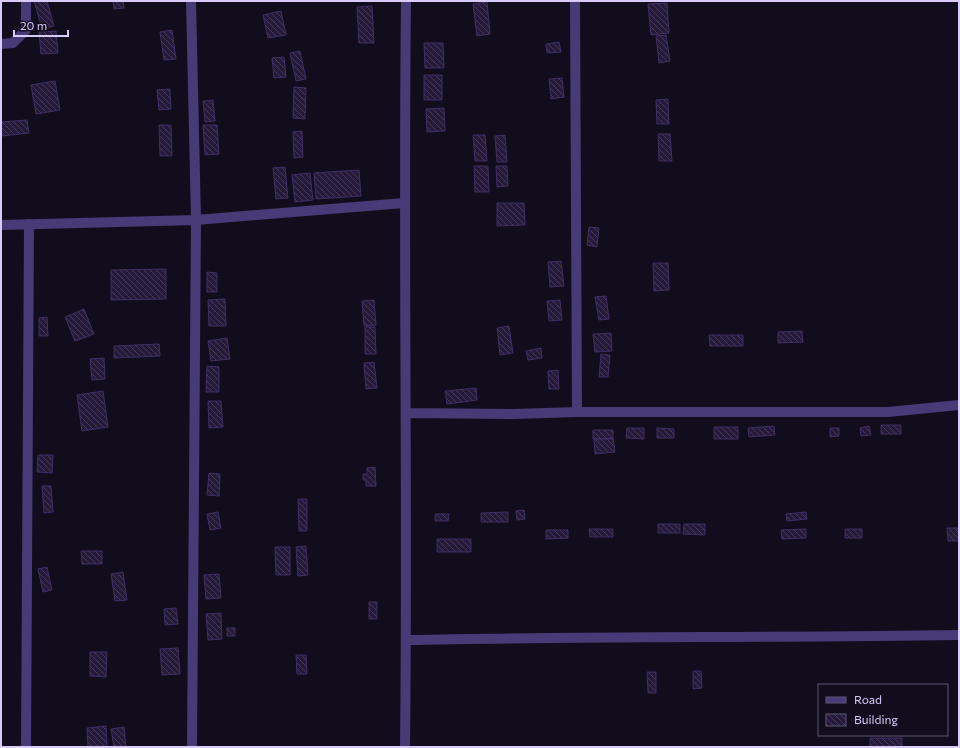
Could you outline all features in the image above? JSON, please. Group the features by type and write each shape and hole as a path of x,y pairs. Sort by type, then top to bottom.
{"street":[{"path":"1,44 13,43 26,30 26,1"},
{"path":"190,1 196,220 192,747"},
{"path":"404,747 406,640 404,203 406,1"},
{"path":"575,1 577,412"},
{"path":"1,225 196,220 404,203"},
{"path":"26,747 28,224"},
{"path":"406,412 514,414 577,412 888,412 959,405"},
{"path":"406,640 576,637 812,637 959,635"}],"building":[{"path":"34,1 47,1 54,26 42,29"},
{"path":"113,1 123,1 124,8 114,9"},
{"path":"487,2 490,34 477,36 473,4"},
{"path":"667,3 669,33 651,35 648,4"},
{"path":"372,6 374,43 359,43 357,7"},
{"path":"281,11 286,35 268,38 263,15"},
{"path":"172,30 176,59 164,60 160,32"},
{"path":"56,31 58,53 41,54 39,32"},
{"path":"666,35 670,61 659,63 656,36"},
{"path":"559,42 561,52 547,53 546,44"},
{"path":"424,43 443,43 444,68 425,68"},
{"path":"300,51 306,79 296,81 290,53"},
{"path":"284,57 286,77 274,78 272,58"},
{"path":"424,75 442,75 442,100 424,100"},
{"path":"562,78 564,97 551,99 549,79"},
{"path":"55,81 60,110 36,114 31,85"},
{"path":"294,87 306,88 305,119 293,118"},
{"path":"170,89 171,109 159,110 157,90"},
{"path":"668,99 669,124 657,124 656,100"},
{"path":"213,100 215,121 205,122 203,101"},
{"path":"444,108 445,131 427,132 426,109"},
{"path":"27,120 29,133 1,136 1,122"},
{"path":"159,125 171,125 172,156 160,156"},
{"path":"203,125 217,125 219,154 205,155"},
{"path":"302,131 303,157 294,158 293,132"},
{"path":"658,134 670,134 672,161 659,161"},
{"path":"473,135 485,135 487,161 475,161"},
{"path":"505,135 507,162 497,162 495,136"},
{"path":"474,166 488,166 489,192 475,192"},
{"path":"496,166 507,166 508,186 497,187"},
{"path":"285,167 288,198 276,199 273,168"},
{"path":"359,170 361,196 316,199 314,173"},
{"path":"310,173 313,200 295,202 292,175"},
{"path":"497,203 524,203 525,225 497,226"},
{"path":"589,227 599,228 597,247 587,245"},
{"path":"561,261 564,286 550,287 548,262"},
{"path":"653,263 668,263 669,290 654,291"},
{"path":"166,269 166,299 111,300 111,270"},
{"path":"207,272 217,273 217,292 207,292"},
{"path":"606,296 609,319 599,320 595,297"},
{"path":"225,299 226,326 209,326 208,300"},
{"path":"374,300 376,325 364,326 362,301"},
{"path":"560,300 562,320 549,321 547,301"},
{"path":"84,309 94,334 75,341 65,317"},
{"path":"47,317 48,336 39,336 39,318"},
{"path":"509,326 513,353 500,355 497,328"},
{"path":"365,327 375,327 376,354 365,354"},
{"path":"802,331 803,342 778,343 778,332"},
{"path":"611,333 612,351 595,352 593,334"},
{"path":"709,335 743,335 743,346 710,346"},
{"path":"227,338 230,359 211,361 208,341"},
{"path":"159,344 160,356 114,358 114,346"},
{"path":"541,348 542,358 528,360 526,351"},
{"path":"601,354 610,355 608,377 599,377"},
{"path":"104,358 105,379 92,380 90,359"},
{"path":"374,362 377,388 366,389 364,363"},
{"path":"207,366 219,367 219,392 206,392"},
{"path":"558,370 559,389 549,389 548,371"},
{"path":"476,388 477,400 447,404 445,391"},
{"path":"103,391 108,427 82,431 77,395"},
{"path":"208,401 221,401 223,427 209,428"},
{"path":"881,425 901,425 901,434 881,434"},
{"path":"774,426 775,435 749,437 748,428"},
{"path":"869,426 871,435 861,436 860,428"},
{"path":"714,427 738,427 738,439 714,439"},
{"path":"627,428 644,428 644,439 626,438"},
{"path":"657,428 674,429 674,438 657,438"},
{"path":"830,428 839,428 839,436 830,437"},
{"path":"593,430 613,430 613,439 593,439"},
{"path":"613,438 615,452 595,454 594,439"},
{"path":"38,455 53,455 52,473 37,472"},
{"path":"375,467 376,486 366,486 366,480 363,480 363,474 367,474 367,468"},
{"path":"209,473 220,474 219,496 207,495"},
{"path":"42,486 51,486 53,512 44,513"},
{"path":"298,499 307,499 307,531 299,531"},
{"path":"524,510 525,519 517,520 516,511"},
{"path":"218,512 221,528 210,530 207,514"},
{"path":"508,512 508,522 481,522 481,513"},
{"path":"806,512 807,519 787,521 786,514"},
{"path":"435,514 449,514 448,521 435,521"},
{"path":"658,524 680,524 680,533 658,533"},
{"path":"684,524 705,524 705,535 683,534"},
{"path":"947,528 959,528 959,541 948,541"},
{"path":"589,529 613,529 613,537 590,537"},
{"path":"806,529 806,538 782,539 781,530"},
{"path":"845,529 862,529 862,538 845,538"},
{"path":"546,530 568,530 568,538 546,539"},
{"path":"437,539 471,539 471,552 437,552"},
{"path":"306,546 308,575 298,576 296,547"},
{"path":"275,547 290,547 290,575 276,575"},
{"path":"81,551 102,551 102,564 82,564"},
{"path":"47,567 52,590 43,592 38,569"},
{"path":"123,572 127,600 115,601 111,574"},
{"path":"219,574 221,598 206,599 204,575"},
{"path":"369,602 377,602 377,619 369,619"},
{"path":"176,608 178,624 165,625 164,609"},
{"path":"221,613 222,639 208,640 206,614"},
{"path":"227,628 235,628 235,636 227,636"},
{"path":"178,648 180,674 162,675 160,649"},
{"path":"90,652 107,652 106,677 90,676"},
{"path":"296,655 306,655 307,674 297,674"},
{"path":"693,671 701,671 702,688 693,689"},
{"path":"647,672 656,672 656,693 648,693"},
{"path":"106,726 107,747 88,747 87,728"},
{"path":"124,727 126,747 114,747 111,729"},
{"path":"870,738 902,738 902,747 870,747"}]}
